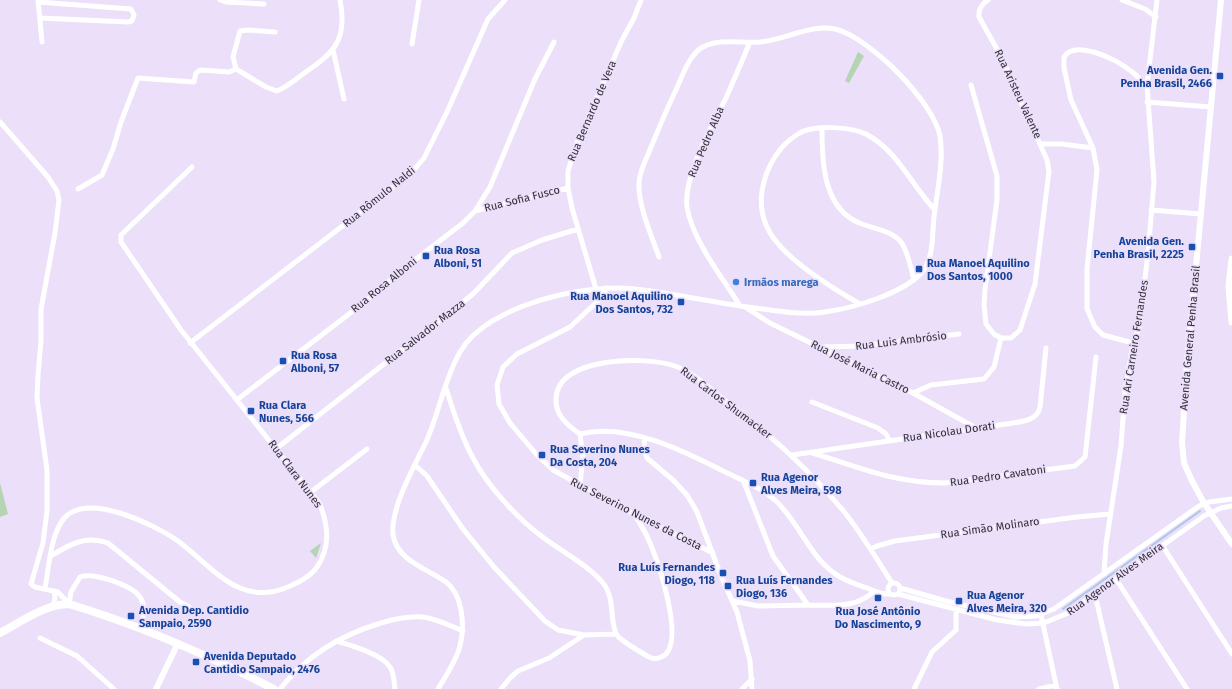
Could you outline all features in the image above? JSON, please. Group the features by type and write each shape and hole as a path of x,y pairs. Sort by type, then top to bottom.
{"main road":[{"path":"1232,259 1228,286 1232,322"},
{"path":"0,633 53,606 69,604 141,628 178,643 274,689"}],"street":[{"path":"220,0 226,2 264,4"},
{"path":"275,32 248,30 240,31 233,57 236,69 266,87 278,91 288,86 316,66 333,50 341,30 340,0"},
{"path":"412,44 419,0"},
{"name":"Rua Rômulo Naldi","path":"190,343 392,188 418,165 439,128 488,19 505,0"},
{"name":"Rua Bernardo de Vera","path":"596,289 578,229 567,179 570,160 641,0"},
{"name":"Rua Aristeu Valente","path":"988,0 982,5 979,13 980,17 1003,60 1040,144 1067,144 1093,148"},
{"path":"1122,0 1145,10 1156,17"},
{"name":"Rua Ari Carneiro Fernandes","path":"1104,574 1110,514 1121,446 1125,391 1133,343 1139,328 1151,210 1153,168 1147,102 1147,85 1157,0"},
{"name":"Avenida General Penha Brasil","path":"1221,0 1186,370 1182,443 1184,463 1204,503 1232,544"},
{"path":"40,18 128,22 132,21 134,15 131,9 38,1 42,42"},
{"path":"438,689 461,646 463,631 461,607 454,590 447,583 401,552 393,536 395,511 428,438 457,358 463,346 488,324 507,313 543,299 596,289 623,287 742,306 807,313 828,312 860,304 886,294 914,280 924,270 929,258 941,148 937,126 918,96 888,64 858,40 843,32 830,28 819,28 762,42 714,43 704,46 694,53 657,132 641,172 639,186 640,197 659,257"},
{"name":"Rua Rosa Alboni","path":"238,399 366,301 407,266 463,223 475,211 490,187 535,79 554,42"},
{"name":"Rua Pedro Alba","path":"742,306 700,241 691,222 686,199 689,183 698,156 750,42"},
{"path":"1133,343 1103,335 1095,327 1087,309 1087,268 1097,170 1093,148 1071,100 1063,61 1066,53 1076,49 1109,58 1129,69 1147,85"},
{"path":"333,50 344,99"},
{"path":"78,188 102,175 113,149 138,78 194,82 196,73 200,70 229,72 236,69"},
{"path":"971,85 997,176 997,200 984,289 984,305 986,324 994,334 1001,338 1011,338 1020,330 1036,280 1049,171 1047,160 1040,144"},
{"path":"1147,102 1211,107"},
{"path":"0,122 48,177 57,191 59,200 55,233 41,309 37,398 47,470 47,499 43,543 31,581 32,586 58,592 69,604"},
{"path":"860,304 811,273 786,251 771,235 762,212 763,184 775,158 790,139 799,133 822,129 855,130 874,139 894,156 918,192 935,210"},
{"path":"822,129 825,180 838,206 852,220 891,235 900,242 904,247 914,280"},
{"name":"Rua Clara Nunes","path":"45,588 51,556 59,527 67,516 81,509 99,508 121,514 165,533 240,589 256,592 270,592 303,580 316,568 323,557 328,530 320,504 238,399 190,343 121,242 122,235 192,167"},
{"name":"Rua Sofia Fusco","path":"475,211 568,188"},
{"path":"1151,210 1201,214"},
{"name":"Rua Salvador Mazza","path":"276,448 473,294 512,253 530,244 578,229"},
{"name":"Rua Severino Nunes da Costa","path":"607,288 600,299 570,327 517,354 509,361 503,368 498,380 497,397 499,404 510,423 543,462 563,477 713,553"},
{"name":"Rua José Maria Castro","path":"742,306 770,323 913,393 976,428"},
{"name":"Rua Luis Ambrósio","path":"818,347 860,346 959,334"},
{"path":"913,393 931,385 984,379 994,367 1001,338"},
{"name":"Rua Nicolau Dorati","path":"792,455 1023,421 1036,416 1042,395 1046,348"},
{"name":"Rua Pedro Cavatoni","path":"812,453 882,476 908,482 926,483 953,482 1075,466 1085,457 1096,357"},
{"name":"Rua Carlos Shumacker","path":"580,434 567,424 558,413 556,394 562,383 580,370 595,365 624,361 650,360 671,364 687,372 737,409 792,455 842,510 871,550 892,583"},
{"path":"446,388 464,440 480,470 509,504 538,534 589,570 604,585 611,604 616,634"},
{"path":"812,402 878,428 886,434 889,440"},
{"path":"580,485 583,456 580,434 604,432 644,438 671,446 759,488 775,500 833,573 854,584 883,594 889,592 892,583"},
{"path":"644,438 647,458 673,480 692,503 721,576 733,600 742,626 752,679 752,689"},
{"path":"311,492 367,448"},
{"path":"415,465 427,476 463,529 494,567 551,627 558,630 584,635 616,634 650,658 656,658 665,655 671,644 671,623 661,576 650,544 634,514"},
{"path":"743,480 773,556 808,605"},
{"name":"Rua Agenor Alves Meira","path":"892,583 896,584 900,588 996,613 1016,617 1041,615 1054,609 1204,503 1232,499"},
{"name":"Rua Agenor Alves Meira","path":"889,592 956,610 1018,624 1044,623 1061,618 1095,595 1162,545 1211,513 1232,506"},
{"name":"Rua Simão Molinaro","path":"871,550 877,546 895,541 1110,514"},
{"path":"51,556 76,542 92,539 102,541 112,546 180,602 189,607"},
{"path":"1162,545 1232,654"},
{"path":"69,604 71,592 80,577 92,576 115,582 130,588 141,598 143,613 141,628"},
{"path":"1116,579 1187,689"},
{"path":"898,594 900,588"},
{"path":"53,606 55,598 54,591"},
{"path":"733,600 758,606 854,603 866,598 876,591"},
{"path":"1095,595 1116,689"},
{"path":"1054,609 1061,618"},
{"path":"914,689 932,652 956,630 956,610"},
{"path":"1039,689 1057,687 1041,615"},
{"path":"280,689 313,656 356,630 388,621 410,617 424,617 463,631"},
{"path":"501,689 518,671 549,658 584,635"},
{"path":"40,638 76,656 114,689"},
{"path":"336,641 360,649 387,663 392,669 395,689"},
{"path":"156,689 178,643"},
{"path":"742,689 752,679"}],"green space":[{"path":"858,52 864,56 849,83 845,81"},
{"path":"0,483 8,514 0,517"},
{"path":"321,543 316,558 310,551"}],"waterway":[{"path":"1063,609 1200,511"}],"place":[{"name":"Avenida Gen. Penha Brasil, 2466","path":"1220,76"},
{"name":"Avenida Gen. Penha Brasil, 2225","path":"1192,247"},
{"name":"Rua Rosa Alboni, 51","path":"426,256"},
{"name":"Rua Manoel Aquilino Dos Santos, 1000","path":"919,269"},
{"name":"Irmãos marega","path":"736,282"},
{"name":"Rua Manoel Aquilino Dos Santos, 732","path":"681,302"},
{"name":"Rua Rosa Alboni, 57","path":"283,361"},
{"name":"Rua Clara Nunes, 566","path":"251,411"},
{"name":"Rua Severino Nunes Da Costa, 204","path":"542,455"},
{"name":"Rua Agenor Alves Meira, 598","path":"753,483"},
{"name":"Rua Luís Fernandes Diogo, 118","path":"723,573"},
{"name":"Rua Luís Fernandes Diogo, 136","path":"728,586"},
{"name":"Rua José Antônio Do Nascimento, 9","path":"878,598"},
{"name":"Rua Agenor Alves Meira, 320","path":"959,601"},
{"name":"Avenida Dep. Cantidio Sampaio, 2590","path":"131,616"},
{"name":"Avenida Deputado Cantidio Sampaio, 2476","path":"196,662"}]}
